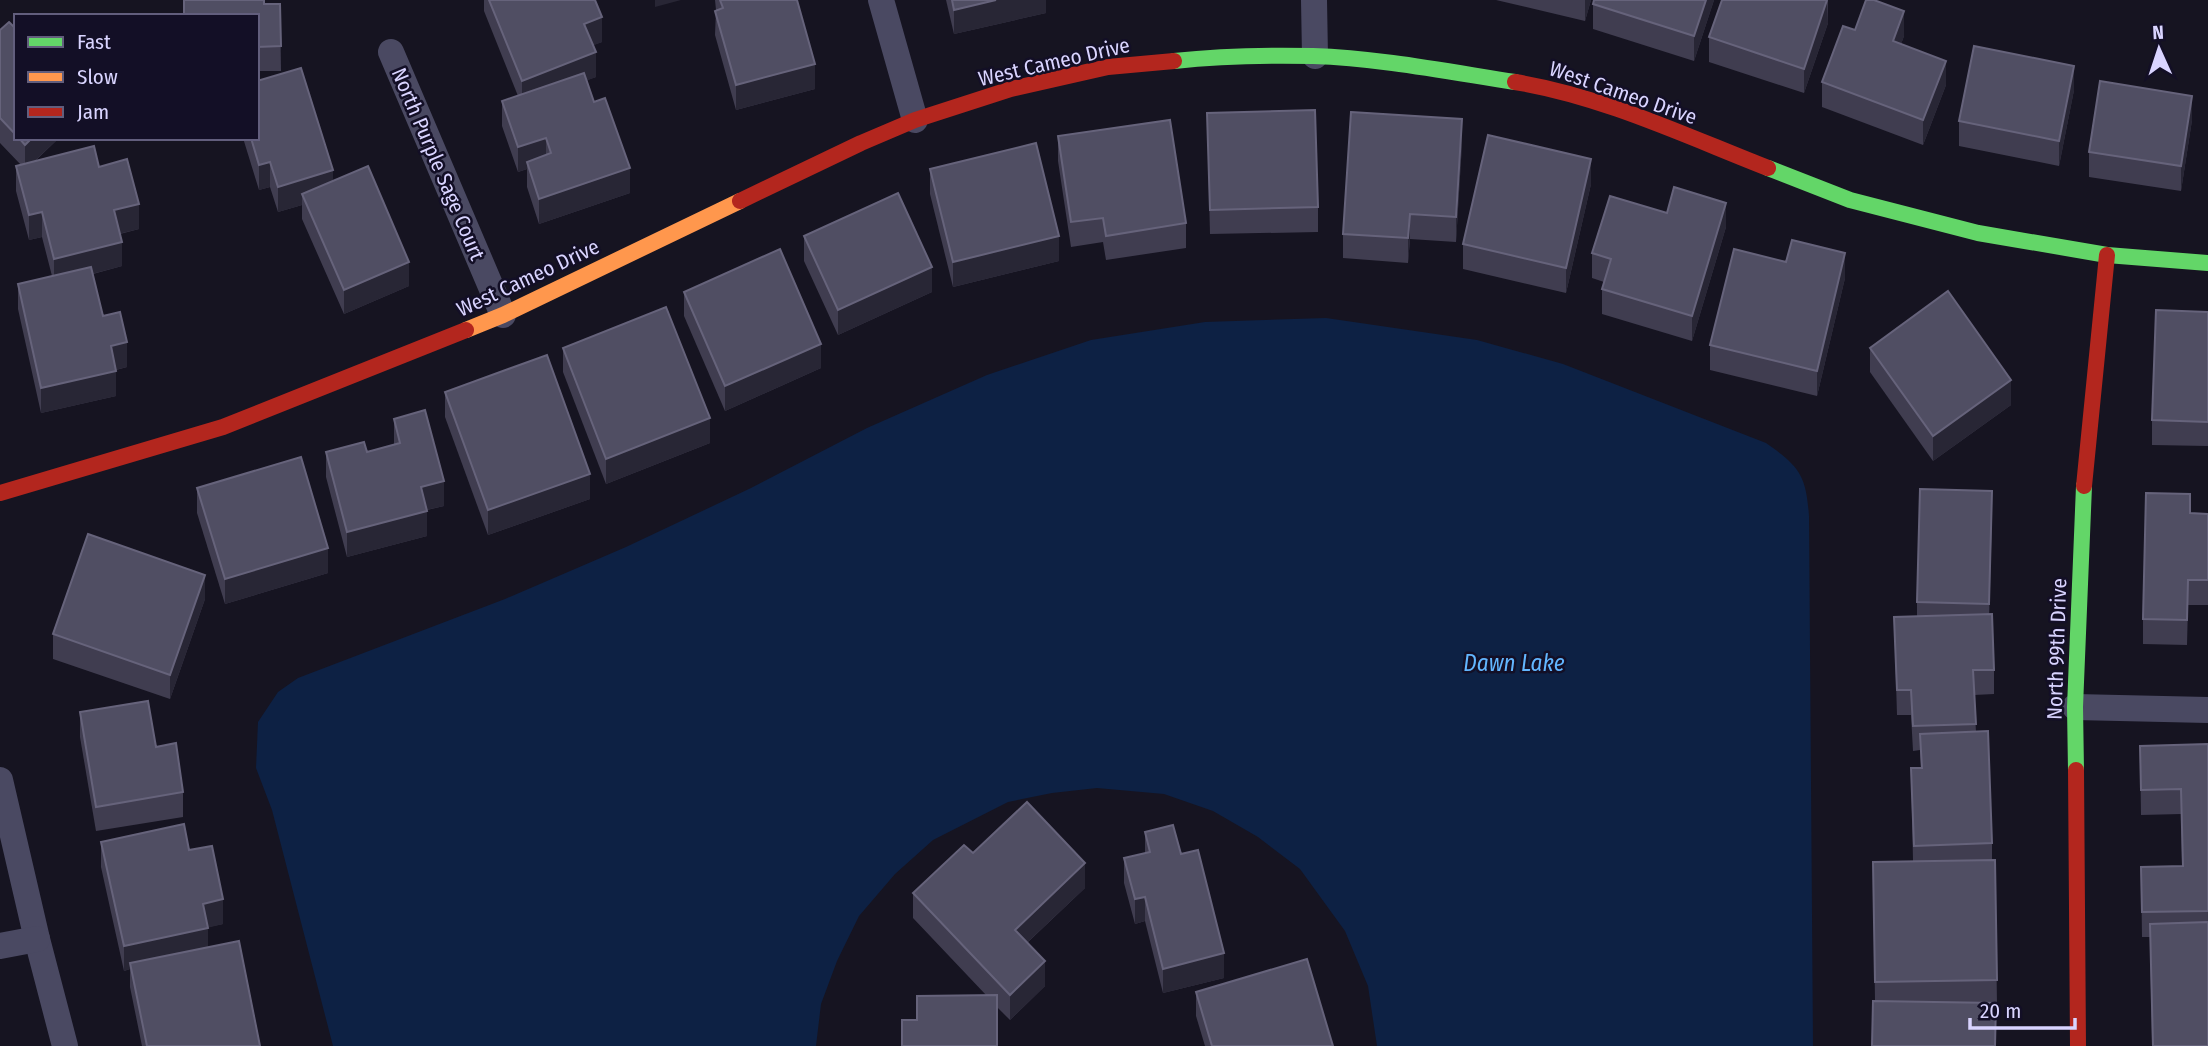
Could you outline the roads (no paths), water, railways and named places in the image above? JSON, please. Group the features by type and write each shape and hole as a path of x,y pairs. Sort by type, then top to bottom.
{"street":[{"path":"881,0 915,120"},
{"path":"1314,0 1315,56"},
{"name":"North Purple Sage Court","path":"391,52 502,315"},
{"name":"West Cameo Drive","path":"0,493 223,426 502,315 915,120 1011,89 1108,67 1210,57 1315,56 1428,68 1542,86 1620,110 1850,200 1978,233 2107,255 2208,263"},
{"name":"North 99th Drive","path":"2078,1046 2075,707 2083,492 2107,255"},
{"path":"2075,707 2208,710"},
{"path":"0,780 65,1046"},
{"path":"0,946 37,939"}],"water":[{"name":"Dawn Lake","path":"1326,318 1477,340 1563,364 1766,443 1787,459 1799,473 1806,491 1809,516 1813,1046 1377,1046 1368,986 1345,931 1300,869 1258,837 1213,811 1164,794 1097,788 1008,802 933,840 895,874 859,916 837,961 821,1004 816,1046 333,1046 272,810 256,768 258,722 278,692 298,678 505,599 626,547 751,488 867,428 987,375 1091,340 1205,322"}]}
